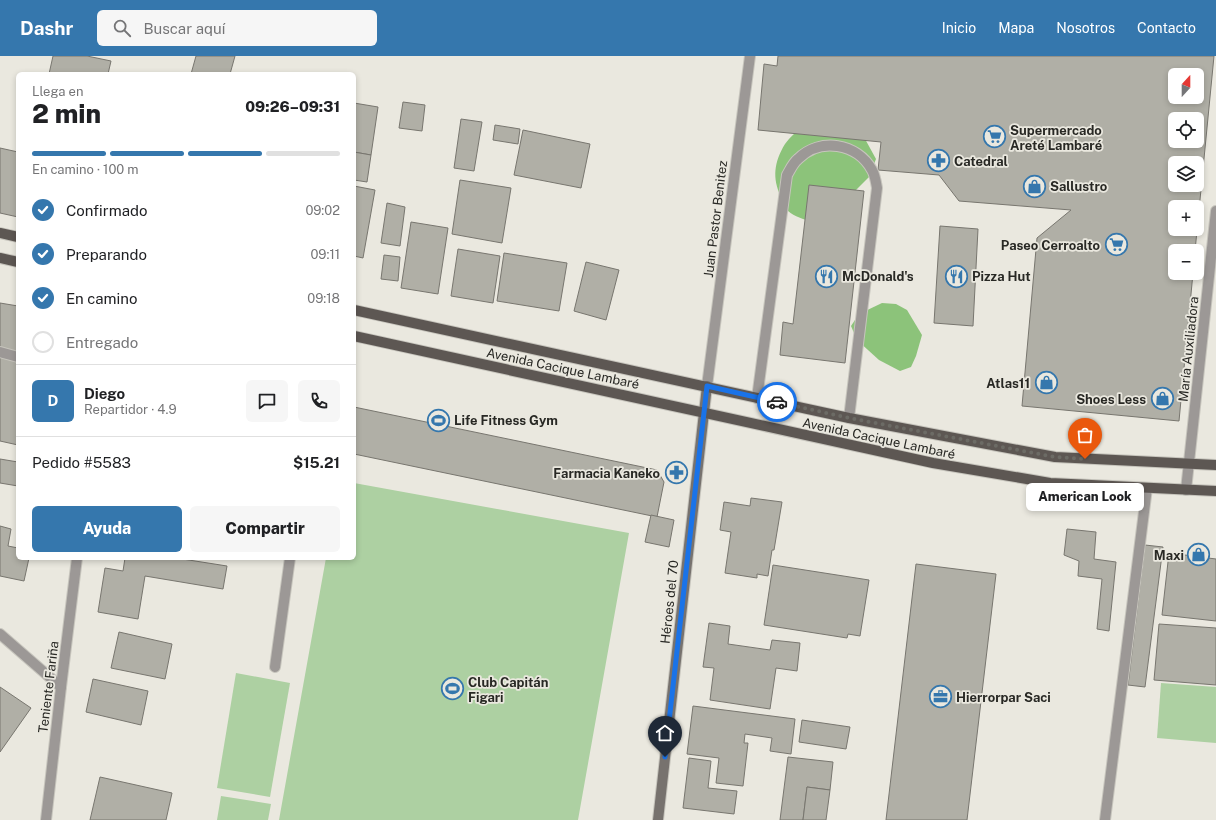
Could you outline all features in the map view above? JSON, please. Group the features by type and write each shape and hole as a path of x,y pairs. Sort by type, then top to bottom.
{"main road":[{"path":"0,233 16,237"},
{"path":"0,258 16,262"},
{"name":"Avenida Cacique Lambaré","path":"356,310 849,418 1055,457 1189,465 1216,465"},
{"name":"Avenida Cacique Lambaré","path":"356,336 940,465 1050,483 1216,491"}],"street":[{"name":"Juan Pastor Benitez","path":"707,386 750,56"},
{"path":"757,398 787,174 797,159 812,149 829,144 846,147 862,156 872,170 877,188 849,418"},
{"name":"María Auxiliadora","path":"1186,490 1216,211"},
{"path":"0,352 16,356"},
{"name":"Héroes del 70","path":"658,820 707,386"},
{"path":"1105,820 1147,488"},
{"name":"Teniente Fariña","path":"46,820 77,560"},
{"path":"275,667 290,560"},
{"path":"0,634 61,687"}],"green space":[{"path":"805,124 859,128 876,159 869,177 842,204 808,221 793,215 786,209 778,190 775,177 778,157 781,151 792,136"},
{"path":"882,303 896,304 907,310 922,335 911,367 900,371 879,360 857,340 851,326 859,314"},
{"name":"Club Capitán Figari","path":"356,483 629,533 578,820 279,820 326,560 356,560"},
{"path":"236,673 290,683 270,797 217,788"},
{"path":"1161,683 1216,687 1216,743 1157,738"},
{"path":"221,796 271,804 268,820 217,820"}],"building":[{"path":"53,56 87,56 111,61 108,72 49,72"},
{"path":"196,56 235,56 231,72 192,72"},
{"name":"Paseo Cerroalto","path":"778,56 1214,56 1204,159 1204,156 1168,156 1168,192 1201,192 1200,200 1168,200 1168,236 1196,236 1196,244 1168,244 1168,280 1192,280 1179,421 1022,406 1037,238 1071,210 959,201 939,175 878,170 881,142 758,130 764,64 777,66"},
{"path":"403,102 425,105 422,131 399,128"},
{"path":"356,103 378,107 371,155 356,152"},
{"path":"461,119 482,122 474,171 454,168"},
{"path":"495,125 520,129 518,144 493,140"},
{"path":"523,130 590,144 581,188 514,175"},
{"path":"0,148 16,152 16,217 0,213"},
{"path":"356,152 371,155 367,182 356,180"},
{"path":"460,180 511,188 502,243 452,234"},
{"path":"809,185 864,191 845,363 780,355 783,322 793,324"},
{"path":"356,186 375,190 363,258 356,256"},
{"path":"387,203 405,207 400,246 381,243"},
{"path":"411,222 448,228 438,294 401,288"},
{"name":"Pizza Hut","path":"940,226 978,229 973,326 934,323"},
{"path":"458,249 500,256 493,303 451,296"},
{"path":"504,253 567,263 559,311 497,301"},
{"path":"384,255 400,257 398,281 381,279"},
{"path":"586,262 619,270 606,320 574,311"},
{"path":"0,303 16,306 16,445 0,441"},
{"path":"356,407 657,470 664,482 657,517 356,454"},
{"path":"0,459 16,462 16,486 0,483"},
{"path":"751,498 782,502 768,576 757,574 757,578 725,573 731,532 720,530 724,502 750,506"},
{"path":"651,515 674,520 669,547 645,542"},
{"path":"0,526 11,529 8,546 16,548 16,560 29,560 24,581 0,576"},
{"path":"1067,529 1096,532 1094,559 1116,562 1109,631 1097,629 1102,579 1078,576 1079,561 1064,555"},
{"path":"1145,545 1163,547 1145,687 1128,685"},
{"path":"1169,553 1216,559 1216,621 1162,615"},
{"path":"125,560 189,560 227,566 223,589 145,576 138,619 98,612 105,568 123,571"},
{"name":"Hierrorpar Saci","path":"916,564 996,574 967,820 886,820"},
{"path":"773,565 869,580 860,636 848,634 847,638 764,625"},
{"path":"709,623 730,626 728,644 770,650 772,640 800,643 797,671 776,668 770,709 710,700 714,668 703,667"},
{"path":"1159,624 1216,628 1216,685 1154,680"},
{"path":"119,632 172,644 165,679 111,668"},
{"path":"93,679 148,691 141,725 86,712"},
{"path":"0,687 31,708 0,752"},
{"path":"693,706 795,719 791,754 770,751 772,738 745,734 744,743 748,743 743,786 716,783 719,758 687,754"},
{"path":"802,720 850,727 846,749 799,742"},
{"path":"788,757 833,762 830,790 807,787 803,820 780,820"},
{"path":"689,758 711,761 708,788 737,791 734,814 683,808"},
{"path":"100,777 172,793 166,820 90,820"},
{"path":"807,787 830,790 826,820 803,820"}],"way so far":[{"path":"777,402 849,418 1055,457 1085,459"}],"place":[{"name":"Supermercado Areté Lambaré","path":"995,137"},
{"name":"Catedral","path":"939,161"},
{"name":"Sallustro","path":"1035,186"},
{"name":"Paseo Cerroalto","path":"1116,245"},
{"name":"McDonald's","path":"826,276"},
{"name":"Pizza Hut","path":"956,276"},
{"name":"Atlas11","path":"1046,383"},
{"name":"Shoes Less","path":"1162,399"},
{"name":"Life Fitness Gym","path":"438,420"},
{"name":"American Look","path":"1085,459"},
{"name":"Farmacia Kaneko","path":"676,473"},
{"name":"Maxi","path":"1199,555"},
{"name":"Club Capitán Figari","path":"452,689"},
{"name":"Hierrorpar Saci","path":"941,697"}],"route":[{"path":"665,757 707,386 777,402"}]}
